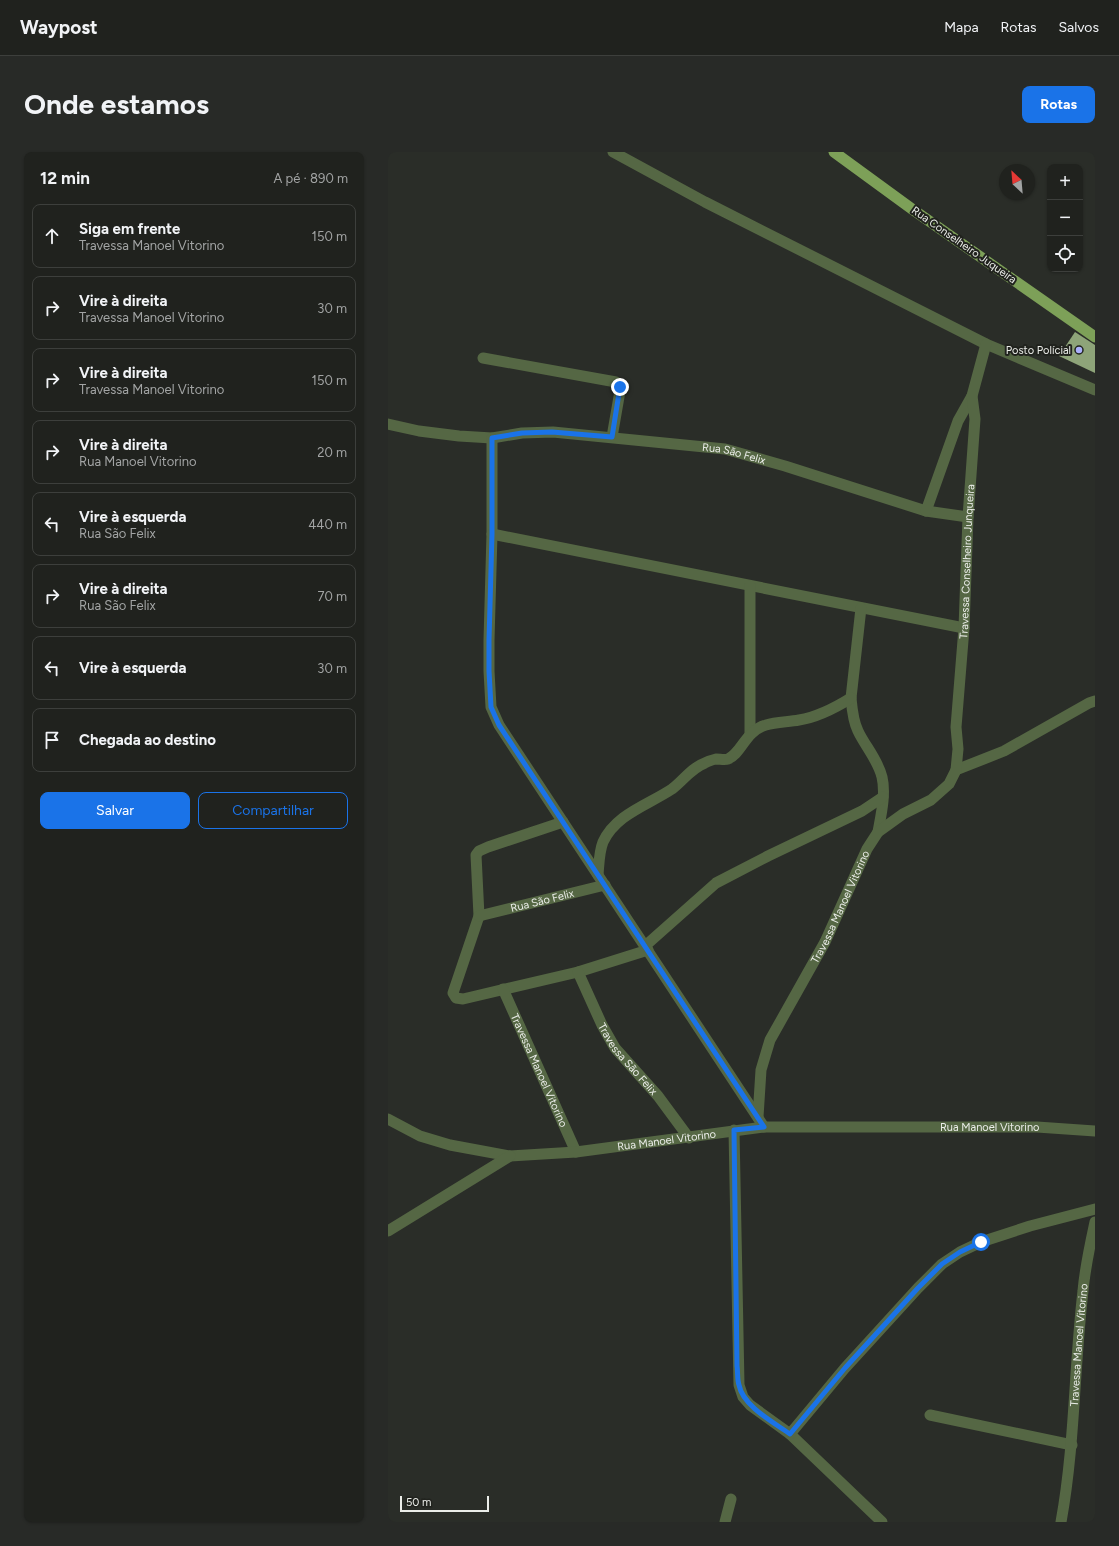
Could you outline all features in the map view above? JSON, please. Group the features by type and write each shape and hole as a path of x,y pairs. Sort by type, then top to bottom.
{"main road":[{"name":"Rua Conselheiro Juqueira","path":"834,152 1094,337"}],"street":[{"path":"613,152 719,210 986,344 1095,390"},
{"name":"Travessa Conselheiro Junqueira","path":"926,511 958,421 972,396 986,344"},
{"path":"484,358 616,382 620,387 620,391 612,437"},
{"name":"Travessa Conselheiro Junqueira","path":"956,727 964,628 968,517 975,419 972,396"},
{"name":"Rua São Felix","path":"388,424 419,432 459,436 492,438 522,433 552,432 726,449 785,466 926,511 968,517"},
{"path":"492,438 492,534 489,640 491,707 499,725 764,1127"},
{"path":"492,534 964,628"},
{"path":"750,586 750,734"},
{"path":"861,608 851,698 852,712 858,731 871,752 882,777 883,797 878,832"},
{"path":"598,875 603,842 612,827 624,818 671,789 690,772 703,763 715,759 728,759 756,729 766,725 812,717 834,709 851,698"},
{"path":"956,770 1004,751 1089,703 1095,702"},
{"name":"Travessa Manoel Vitorino","path":"758,1117 761,1070 770,1040 825,942 855,873 878,832 903,814 931,800 949,784 956,770 958,749 956,727"},
{"path":"563,822 488,847 476,855 478,916 453,992 456,998 462,999 578,972 646,948 716,883 768,856 862,811 883,797"},
{"name":"Rua São Felix","path":"478,916 605,885"},
{"name":"Travessa São Felix","path":"578,972 614,1048 658,1096 689,1138"},
{"name":"Travessa Manoel Vitorino","path":"503,989 576,1152"},
{"name":"Rua Manoel Vitorino","path":"388,1119 420,1136 450,1145 510,1156 576,1152 764,1127 1037,1127 1095,1131"},
{"path":"734,1130 739,1385 743,1397 750,1405 790,1434 882,1522"},
{"path":"388,1231 510,1156"},
{"path":"790,1434 845,1368 942,1264 960,1252 981,1242 1030,1226 1095,1209"},
{"name":"Travessa Manoel Vitorino","path":"1061,1522 1072,1445 1086,1262 1095,1222"},
{"path":"930,1415 1072,1445"},
{"path":"725,1522 731,1499"}],"building":[{"name":"Posto Polícial","path":"1075,332 1095,345 1095,373 1059,356"}],"place":[{"name":"Posto Polícial","path":"1079,350"}],"route":[{"path":"620,387 612,437 552,432 522,433 492,438 492,534 489,640 491,707 499,725 764,1127 734,1130 737,1366 739,1385 743,1397 750,1405 790,1434 845,1368 918,1288 942,1264 960,1252 981,1242"}]}
